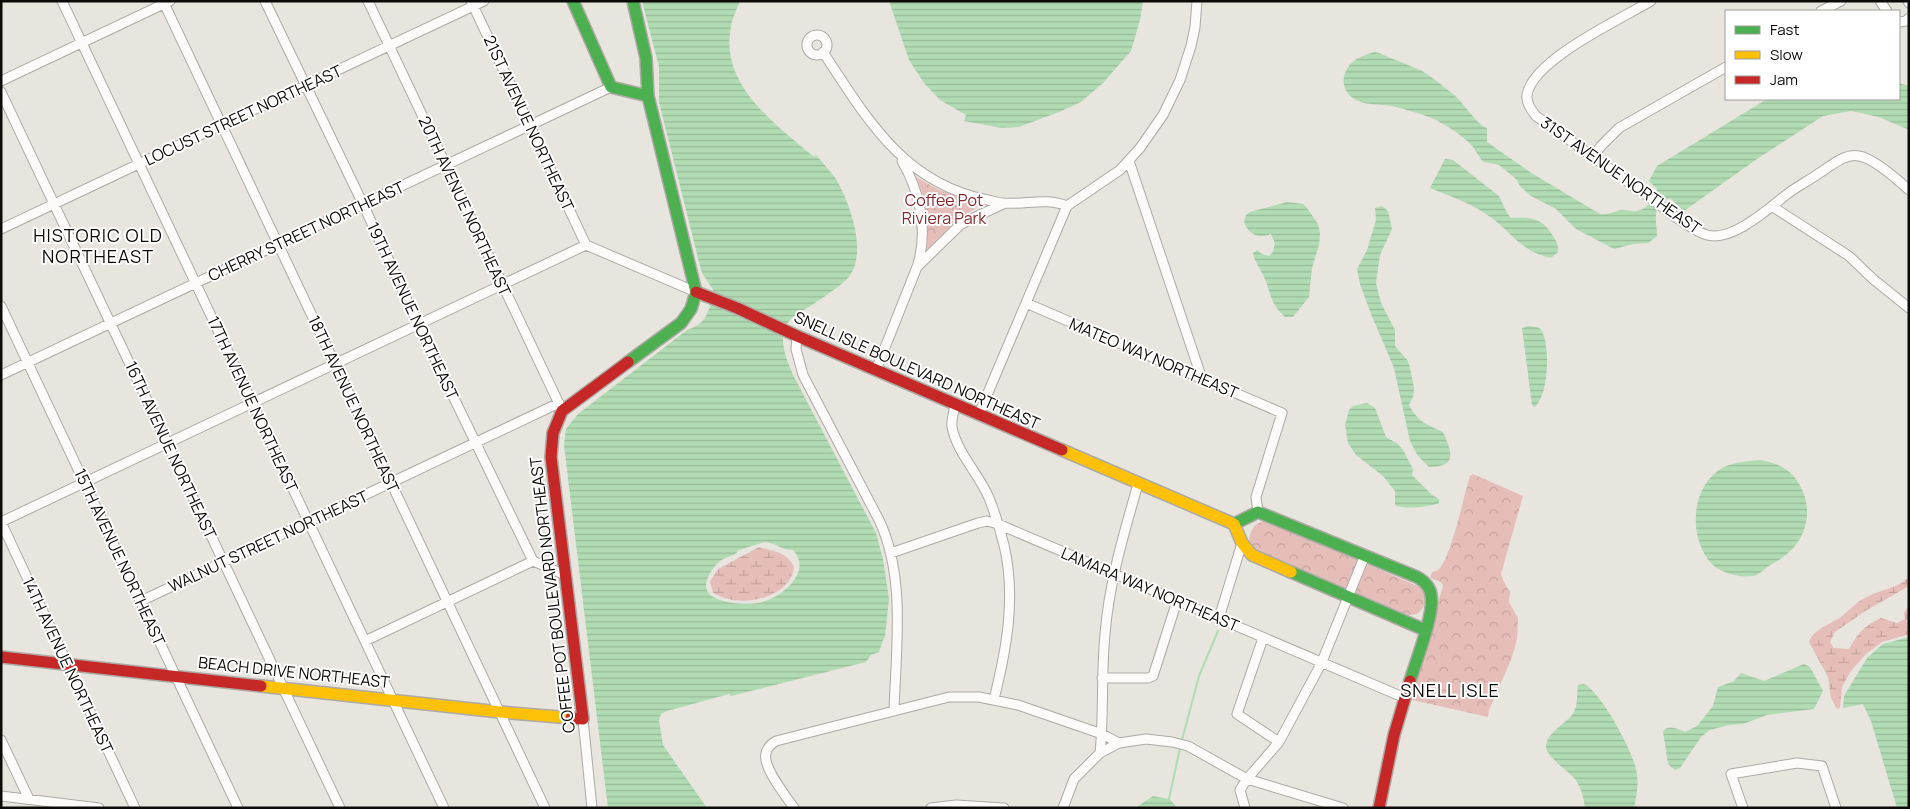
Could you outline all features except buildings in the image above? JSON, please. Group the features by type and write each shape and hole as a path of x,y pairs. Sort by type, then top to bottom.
{"street":[{"name":"17TH AVENUE NORTHEAST","path":"62,1 444,808"},
{"name":"19TH AVENUE NORTHEAST","path":"265,1 533,561"},
{"name":"20TH AVENUE NORTHEAST","path":"368,1 560,407"},
{"name":"LOCUST STREET NORTHEAST","path":"1,230 390,46 472,4 484,1"},
{"path":"572,1 611,87 648,96"},
{"path":"560,407 681,323 690,309 696,292 648,96 646,58 633,1"},
{"path":"979,414 1067,206 1116,173 1129,161 1151,134 1163,115 1180,80 1191,46 1197,1"},
{"name":"31ST AVENUE NORTHEAST","path":"1651,1 1565,51 1535,75 1527,100 1536,116 1645,195 1707,235 1730,232 1773,207 1786,195 1838,160 1849,156 1858,156 1871,161 1909,190"},
{"path":"1823,10 1841,1"},
{"path":"1,81 166,2"},
{"name":"18TH AVENUE NORTHEAST","path":"166,2 222,125 545,808"},
{"name":"21ST AVENUE NORTHEAST","path":"472,4 586,245"},
{"path":"823,52 877,131 914,168 941,185 982,199 1004,203 1055,201 1067,206"},
{"path":"1594,158 1601,146 1620,128 1725,68"},
{"name":"CHERRY STREET NORTHEAST","path":"1,375 611,87"},
{"name":"16TH AVENUE NORTHEAST","path":"1,92 340,808"},
{"path":"876,370 921,254 922,226 920,204 913,184 897,153"},
{"path":"1129,161 1202,379"},
{"path":"917,266 960,226 1004,203"},
{"path":"1773,207 1794,222 1824,238 1849,256 1873,280 1909,308"},
{"path":"1,522 586,245"},
{"name":"SNELL ISLE BOULEVARD NORTHEAST","path":"586,245 737,308 955,405 1234,524"},
{"name":"MATEO WAY NORTHEAST","path":"1026,303 1282,413 1256,497 1258,512"},
{"name":"15TH AVENUE NORTHEAST","path":"1,306 238,808"},
{"path":"797,336 796,349 803,374 879,520 891,553 897,603 894,710"},
{"path":"955,405 952,426 989,498 1004,546 1008,570 1010,610 1004,655 994,698"},
{"name":"WALNUT STREET NORTHEAST","path":"141,601 476,443 560,407"},
{"name":"COFFEE POT BOULEVARD NORTHEAST","path":"560,407 554,425 551,444 592,808"},
{"path":"1100,753 1102,678 1107,617 1114,574 1138,484"},
{"path":"1379,808 1386,771 1405,698 1425,630 1431,609 1432,598 1428,586 1417,577 1258,512 1234,524 1246,550 1261,560 1425,630"},
{"name":"LAMARA WAY NORTHEAST","path":"891,553 978,523 987,521 998,524 1219,618 1321,664 1405,698"},
{"name":"14TH AVENUE NORTHEAST","path":"1,522 135,808"},
{"path":"1219,618 1242,543"},
{"path":"1245,808 1240,790 1278,742 1321,664 1365,556"},
{"path":"365,641 533,561 565,575"},
{"path":"1102,678 1148,678 1153,676 1177,600"},
{"path":"1262,638 1237,714 1278,742"},
{"name":"BEACH DRIVE NORTHEAST","path":"1,656 500,712 583,719"},
{"path":"794,808 768,766 765,754 771,745 783,738 949,697 994,698 1102,734 1120,743"},
{"path":"1063,808 1074,779 1100,753 1120,743 1146,739 1188,746 1248,779 1343,808"},
{"path":"1,740 29,799"},
{"path":"1743,808 1731,774 1797,763 1822,766 1836,808"},
{"path":"1,796 99,808"},
{"path":"931,808 956,805 1004,808"}],"green space":[{"name":"Coffee Pot Riviera Park","path":"916,177 939,190 981,204 950,227 927,250 926,213 923,195"},
{"path":"1473,474 1523,496 1501,574 1510,592 1509,602 1518,618 1517,639 1511,660 1489,710 1488,717 1408,699 1443,586 1441,582 1430,578 1432,572 1444,563 1457,525 1470,476"},
{"path":"1267,521 1422,588 1426,598 1423,608 1417,614 1407,615 1255,549 1249,540 1251,532 1254,526 1260,522"},
{"path":"759,547 780,553 794,567 792,576 782,588 763,598 742,601 732,600 713,593 710,581 718,569"},
{"path":"1909,577 1909,586 1867,610 1835,632 1830,642 1834,648 1849,649 1862,630 1875,621 1881,618 1897,623 1905,619 1904,613 1909,605 1909,634 1882,642 1866,654 1851,671 1842,687 1840,708 1837,709 1831,698 1828,677 1809,642 1811,637 1860,601 1872,594 1899,584"}],"shaded area":[{"path":"642,1 740,1 733,17 730,48 734,67 742,85 768,117 814,157 816,155 836,179 847,202 852,215 857,244 857,258 853,270 846,280 790,320 786,326 783,340 793,375 876,533 883,559 889,599 885,637 879,652 871,655 866,662 731,696 729,694 661,714 659,720 663,745 707,808 608,808 564,445 566,429 578,414 687,330 697,326 708,312 713,293 713,289 701,270 659,102 659,67","holes":["765,542 793,550 798,558 800,566 798,574 786,589 770,599 747,604 726,602 710,595 706,588 707,580 711,571 718,563 734,555 739,550"]},
{"path":"889,1 1143,1 1140,20 1131,51 1103,83 1081,102 1059,112 1019,127 1002,128 964,121 966,115 940,100 924,83 909,60"},
{"path":"1374,52 1379,53 1430,76 1457,97 1479,123 1487,128 1487,142 1533,174 1600,214 1622,210 1636,211 1645,208 1656,193 1657,189 1649,181 1657,166 1765,100 1900,100 1900,83 1909,86 1909,130 1879,117 1851,111 1823,116 1757,159 1684,211 1670,198 1664,201 1657,209 1656,214 1657,236 1648,243 1633,244 1614,249 1576,229 1556,209 1531,196 1520,186 1516,179 1499,165 1484,162 1469,143 1443,124 1413,112 1392,106 1367,104 1351,97 1344,85 1344,77 1351,63"},
{"path":"1445,159 1453,160 1499,196 1511,218 1529,218 1543,224 1556,242 1558,252 1551,258 1532,251 1478,209 1430,188"},
{"path":"1287,202 1303,204 1318,224 1320,233 1319,245 1312,268 1309,297 1293,317 1285,317 1277,307 1254,257 1253,253 1257,250 1269,256 1273,252 1275,243 1271,234 1254,235 1248,230 1244,222 1246,215 1250,212"},
{"path":"1382,206 1388,211 1392,229 1380,255 1376,283 1381,303 1395,330 1395,346 1408,361 1410,368 1414,388 1413,397 1409,405 1419,419 1443,432 1449,446 1449,461 1438,466 1429,467 1418,456 1410,441 1394,368 1360,284 1357,269 1367,250 1376,220 1375,208"},
{"path":"1528,326 1541,329 1545,338 1547,359 1543,392 1540,401 1535,407 1532,405 1522,328"},
{"path":"1367,403 1375,408 1386,437 1398,444 1403,450 1413,469 1412,475 1432,495 1439,499 1439,503 1417,507 1399,507 1395,505 1395,491 1383,476 1356,455 1348,443 1345,425 1349,410 1353,406"},
{"path":"1761,460 1787,470 1800,485 1806,501 1807,520 1805,529 1790,552 1759,573 1748,576 1730,574 1719,570 1711,563 1699,540 1696,512 1699,498 1704,486 1713,475 1724,467 1737,463"},
{"path":"1909,637 1909,808 1897,808 1871,721 1863,704 1843,708 1844,696 1867,658 1883,644"},
{"path":"1804,664 1810,667 1823,691 1814,709 1767,715 1743,724 1729,725 1710,730 1701,737 1680,768 1675,770 1668,764 1663,731 1671,727 1685,732 1697,726 1713,706 1718,687 1734,681 1741,673 1764,681"},
{"path":"1584,684 1591,689 1607,709 1629,749 1637,774 1637,793 1634,808 1585,808 1582,793 1575,779 1547,751 1546,747 1549,737 1574,712 1578,685"},
{"path":"1153,796 1169,799 1178,808 1135,808"}],"waterway":[{"path":"1182,740 1199,676 1218,631"},
{"path":"1169,799 1180,748"}],"traffic: fast":[{"path":"573,1 611,87 648,96"},
{"path":"628,362 681,323 691,309 696,292 648,96 646,58 633,1"},
{"path":"1234,524 1258,512 1417,577 1424,582 1430,592 1430,613 1410,681"},
{"path":"1291,572 1425,630"}],"traffic: slow":[{"path":"1062,450 1234,524 1242,543 1252,555 1291,572"},
{"path":"261,686 571,718"}],"traffic: jam":[{"path":"696,292 737,308 797,336 1062,450"},
{"path":"571,718 583,719 551,457 553,433 562,411 628,362"},
{"path":"1,657 261,686"},
{"path":"1379,808 1394,735 1410,681"}],"district":[{"name":"HISTORIC OLD NORTHEAST","path":"98,246"},
{"name":"SNELL ISLE","path":"1450,691"}]}
